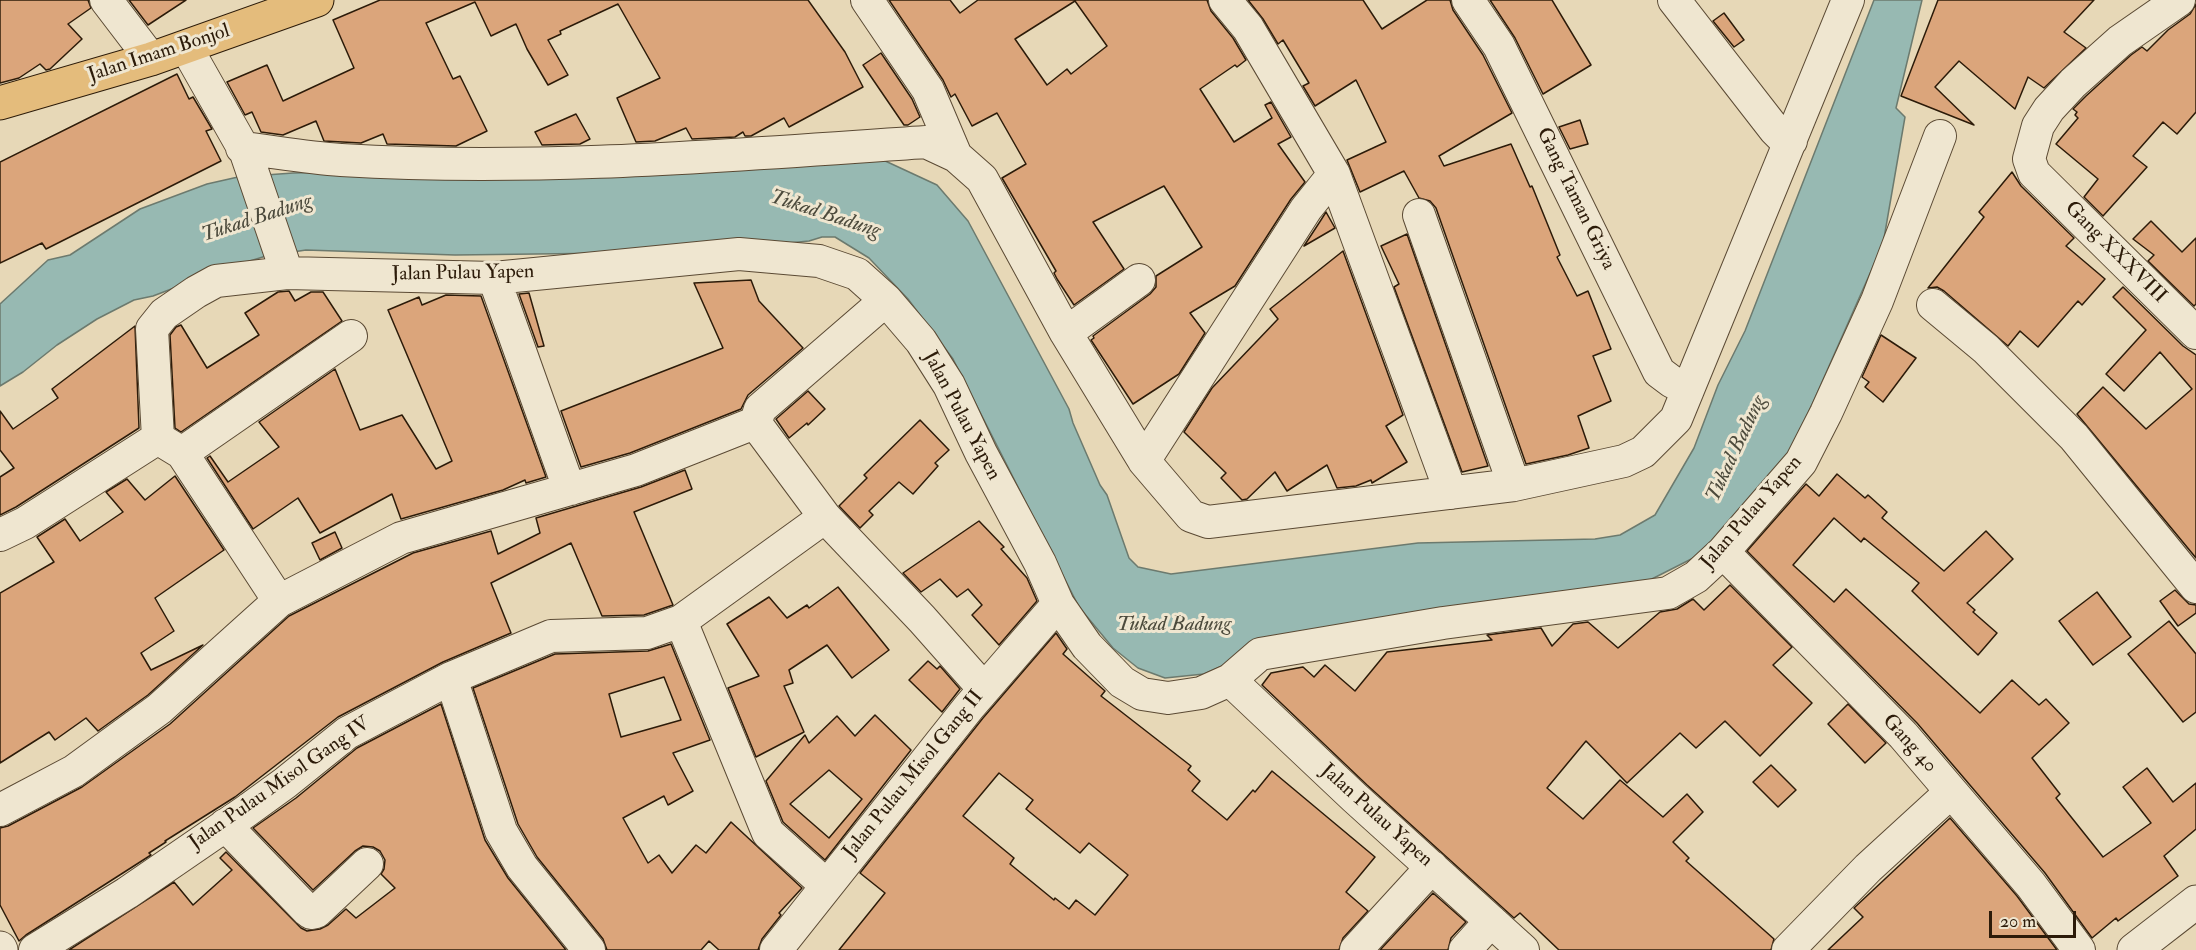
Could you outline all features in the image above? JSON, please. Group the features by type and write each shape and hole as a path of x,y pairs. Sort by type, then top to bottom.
{"highway":[{"name":"Jalan Imam Bonjol","path":"0,104 151,59 317,0"}],"street":[{"path":"106,0 151,59"},
{"path":"867,0 928,90 956,156"},
{"path":"1225,0 1248,28 1334,174 1451,493"},
{"name":"Gang Taman Griya","path":"1468,0 1499,46 1659,372 1688,390"},
{"path":"1674,0 1775,130 1783,138 1791,141"},
{"path":"244,150 339,160 436,164 650,161 926,142 956,156 982,179 1066,333 1144,461 1191,516 1208,522 1514,485 1624,461 1643,452 1676,419 1848,0"},
{"name":"Gang XXXVIII","path":"2179,0 2120,41 2049,109 2038,126 2029,159 2034,173 2196,333"},
{"path":"186,47 244,150 284,264"},
{"name":"Jalan Pulau Yapen","path":"170,445 152,329 164,314 216,281 284,264 494,278 739,254 819,261 857,274 886,300 921,341 949,385 976,444 1040,563 1058,604 1087,646 1122,682 1143,694 1168,698 1201,693 1230,680 1260,654 1443,623 1668,593 1696,577 1723,552 1801,462 1877,301 1940,136"},
{"path":"1144,461 1306,209 1334,174"},
{"path":"1419,215 1514,485"},
{"path":"494,278 571,489"},
{"path":"1066,333 1139,280"},
{"path":"755,425 760,409 886,300"},
{"path":"1933,305 1986,349 2074,437 2196,587"},
{"path":"0,535 170,445 351,336"},
{"path":"0,810 74,771 159,709 279,601 401,538 636,470 752,424 755,425"},
{"path":"755,425 825,517 922,619 984,689"},
{"path":"170,445 279,601"},
{"name":"Jalan Pulau Misol Gang IV","path":"35,950 127,892 225,825 285,783 348,732 451,678 551,636 647,633 681,621 825,517"},
{"name":"Gang 40","path":"1723,552 1903,735 2031,885 2079,950"},
{"name":"Jalan Pulau Misol Gang II","path":"776,950 984,689 1058,604"},
{"path":"681,621 768,833 826,885"},
{"path":"451,678 501,831 522,867 576,946"},
{"name":"Jalan Pulau Yapen","path":"1230,680 1355,798 1523,950"},
{"path":"1788,950 1868,868 1952,792"},
{"path":"225,825 311,912 316,912 367,864"},
{"path":"1356,950 1432,867"},
{"path":"2134,950 2196,902"},
{"path":"1465,950 1491,921"}],"water":[{"name":"Tukad Badung","path":"1874,0 1922,0 1896,108 1905,117 1883,244 1787,461 1721,544 1636,587 1272,644 1204,674 1165,678 1138,668 1113,648 1079,607 953,359 908,299 869,258 835,237 696,252 455,255 306,250 266,256 153,296 134,300 97,319 0,386 0,304 48,260 70,255 140,209 207,184 238,177 293,173 881,159 937,185 968,221 1069,409 1100,485 1107,495 1129,558 1138,567 1171,574 1418,543 1595,539 1620,535 1655,515 1694,448 1718,385 1745,331"}],"building":[{"path":"0,0 88,0 91,8 68,24 82,39 50,69 46,70 40,64 19,78 0,83"},
{"path":"129,0 186,0 148,25"},
{"path":"380,0 808,0 845,52 863,87 789,127 784,118 751,136 745,136 743,132 735,137 692,139 686,128 655,141 636,142 617,98 660,78 618,4 560,31 561,34 548,40 568,75 548,85 527,49 516,24 491,36 475,2 426,23 453,79 460,76 487,131 456,146 387,144 383,134 361,143 324,141 316,121 283,135 261,132 252,112 245,115 227,82 267,65 283,101 354,68 333,20"},
{"path":"889,0 950,0 960,13 978,0 1207,0 1211,11 1233,38 1246,60 1200,89 1234,142 1272,118 1265,105 1271,102 1291,137 1278,144 1305,182 1291,199 1235,286 1190,313 1205,333 1179,374 1133,404 1091,340 1093,336 1150,294 1156,287 1156,276 1202,247 1164,186 1093,222 1124,269 1074,305 1057,279 1054,273 1056,271 1002,178 1026,164 997,113 972,126 955,94 951,97 943,80","holes":["1075,1 1107,46 1071,74 1067,69 1047,85 1015,39"]},
{"path":"1248,0 1363,0 1382,29 1427,0 1450,0 1453,10 1483,55 1512,113 1439,156 1444,166 1511,144 1530,187 1532,186 1560,255 1557,257 1577,296 1588,291 1611,349 1593,356 1611,401 1578,416 1589,448 1526,464 1436,208 1430,201 1419,198 1404,171 1360,192 1347,160 1386,142 1356,80 1315,106 1303,86 1309,83 1283,40 1278,44"},
{"path":"1490,0 1552,0 1591,65 1543,94 1515,38"},
{"path":"1938,0 2094,0 2064,32 2086,48 2044,88 2028,77 2015,109 1959,61 1935,87 1974,125 1901,96"},
{"path":"2196,4 2196,112 2177,134 2163,122 2133,156 2147,167 2103,216 2084,197 2098,179 2056,144 2078,118 2075,115 2077,112 2073,109 2086,96 2131,55 2142,47 2147,51 2168,30 2190,14"},
{"path":"1724,13 1744,40 1734,47 1713,21"},
{"path":"881,53 912,99 920,117 908,125 904,125 863,65"},
{"path":"177,74 189,99 193,97 212,129 206,131 221,161 46,249 42,243 0,263 0,162"},
{"path":"576,114 590,139 580,144 542,145 535,132"},
{"path":"1580,120 1588,144 1570,149 1559,127"},
{"path":"2012,172 2021,186 2074,238 2066,246 2105,279 2082,305 2078,301 2038,347 2020,331 2008,346 1944,291 1937,287 1928,288 1984,217 1979,212"},
{"path":"1326,212 1335,228 1304,246 1321,220"},
{"path":"2151,221 2182,252 2196,238 2196,304 2194,306 2148,261 2154,255 2133,239"},
{"path":"1407,234 1488,466 1462,472 1394,287 1399,284 1381,246"},
{"path":"1343,251 1403,415 1386,426 1407,462 1372,483 1371,480 1356,486 1337,488 1327,465 1287,491 1275,472 1247,499 1242,500 1221,478 1226,473 1184,432 1212,388 1278,319 1270,309"},
{"path":"751,280 759,301 803,348 748,395 741,409 630,453 581,467 561,411 723,348 694,283"},
{"path":"2123,287 2183,346 2196,355 2196,558 2077,414 2103,387 2146,429 2192,389 2160,352 2124,391 2106,374 2146,330 2113,297"},
{"path":"289,291 295,301 311,292 323,292 342,321 181,432 175,428 170,335 176,327 181,325 207,368 259,335 245,313 278,292"},
{"path":"529,293 544,346 538,347 519,294"},
{"path":"446,295 481,296 546,477 526,483 525,480 503,490 401,519 392,494 320,533 298,498 253,529 207,458 210,456 228,482 279,447 259,422 335,369 360,430 402,415 436,469 452,461 388,310 419,297 422,305"},
{"path":"135,326 139,428 0,515 0,477 14,468 0,450 0,411 13,429 58,398 52,389"},
{"path":"1881,335 1916,358 1883,402 1865,387 1869,382 1862,377"},
{"path":"808,391 825,409 789,438 776,419"},
{"path":"920,420 949,450 935,463 938,466 913,494 899,482 869,511 873,515 860,528 839,506 867,478 864,475"},
{"path":"685,470 692,489 634,512 673,605 644,615 602,616 571,543 491,583 511,633 443,662 338,717 235,797 165,841 149,853 151,855 19,941 0,905 0,828 82,787 170,724 289,616 413,553 491,531 498,554 540,533 536,518 641,487"},
{"path":"1837,474 1865,498 1868,495 1887,512 1882,518 1944,571 1986,531 2013,559 1967,603 1975,610 1973,612 1997,633 1978,655 1912,591 1919,583 1864,538 1861,542 1834,518 1793,565 1834,602 1846,589 1980,713 2012,680 2039,705 2046,699 2069,723 2032,758 2060,794 2056,798 2103,857 2151,823 2123,787 2147,768 2173,802 2196,783 2196,829 2164,856 2178,876 2118,921 2116,918 2092,938 2045,873 1917,723 1747,551 1806,484 1819,496"},
{"path":"175,476 224,550 155,598 174,631 141,653 151,670 203,645 148,695 98,731 86,718 55,740 49,732 0,763 0,593 54,562 37,537 65,519 80,541 123,512 106,492 127,479 145,500"},
{"path":"979,521 1004,547 1001,549 1027,578 1037,601 999,645 972,615 982,605 968,589 957,597 940,579 921,592 903,573"},
{"path":"335,532 342,548 320,560 312,543"},
{"path":"1730,585 1792,647 1773,665 1812,703 1760,756 1725,721 1696,748 1680,733 1627,783 1586,741 1547,788 1583,819 1620,780 1663,817 1687,794 1703,812 1673,842 1689,858 1686,861 1774,939 1771,950 1559,950 1520,913 1514,918 1367,785 1262,685 1271,673 1303,667 1314,677 1325,665 1355,691 1387,652 1492,640 1487,635 1541,628 1552,646 1573,624 1588,622 1618,648 1660,612 1677,609 1693,599 1704,610"},
{"path":"838,587 889,650 852,678 827,645 789,670 793,683 784,686 804,732 756,757 728,688 759,676 727,624 769,597 787,618 807,605 809,608"},
{"path":"2175,590 2189,604 2196,605 2196,613 2178,626 2160,601"},
{"path":"2097,592 2131,637 2093,665 2059,621"},
{"path":"2169,621 2196,654 2196,712 2183,722 2128,654"},
{"path":"1056,633 1067,649 1063,654 1105,691 1101,696 1191,766 1188,770 1200,781 1192,791 1227,820 1272,771 1375,857 1346,892 1368,911 1343,938 1339,950 839,950 885,893 860,873 983,718","holes":["999,773 1033,800 1026,809 1080,853 1089,843 1128,875 1095,915 1076,900 1069,909 1055,898 1054,900 1010,864 1014,858 963,816"]},
{"path":"671,644 710,740 673,753 693,791 668,805 664,796 623,818 648,863 659,855 672,873 696,845 706,853 731,822 802,888 779,913 781,915 762,939 758,950 719,950 709,941 701,950 607,950 603,939 537,857 518,824 473,688 555,654 648,651","holes":["664,677 681,720 621,737 609,694"]},
{"path":"928,661 937,669 940,666 960,689 942,712 909,680"},
{"path":"441,704 485,840 508,878 566,950 69,950 174,882 193,905 232,870 220,858 226,852 301,928 307,931 320,929 346,909 356,918 395,888 381,874 385,860 380,851 373,847 363,846 313,890 253,828 296,798 357,748"},
{"path":"1848,704 1886,743 1865,763 1828,724"},
{"path":"875,715 911,750 825,860 783,822 766,781 805,735 809,743 837,716 855,736","holes":["829,770 862,799 829,838 790,804"]},
{"path":"1771,765 1796,790 1778,807 1753,782"},
{"path":"1950,818 2017,896 2057,950 1828,950 1863,917 1854,908"},
{"path":"1433,893 1466,922 1451,938 1448,950 1380,950"}]}
